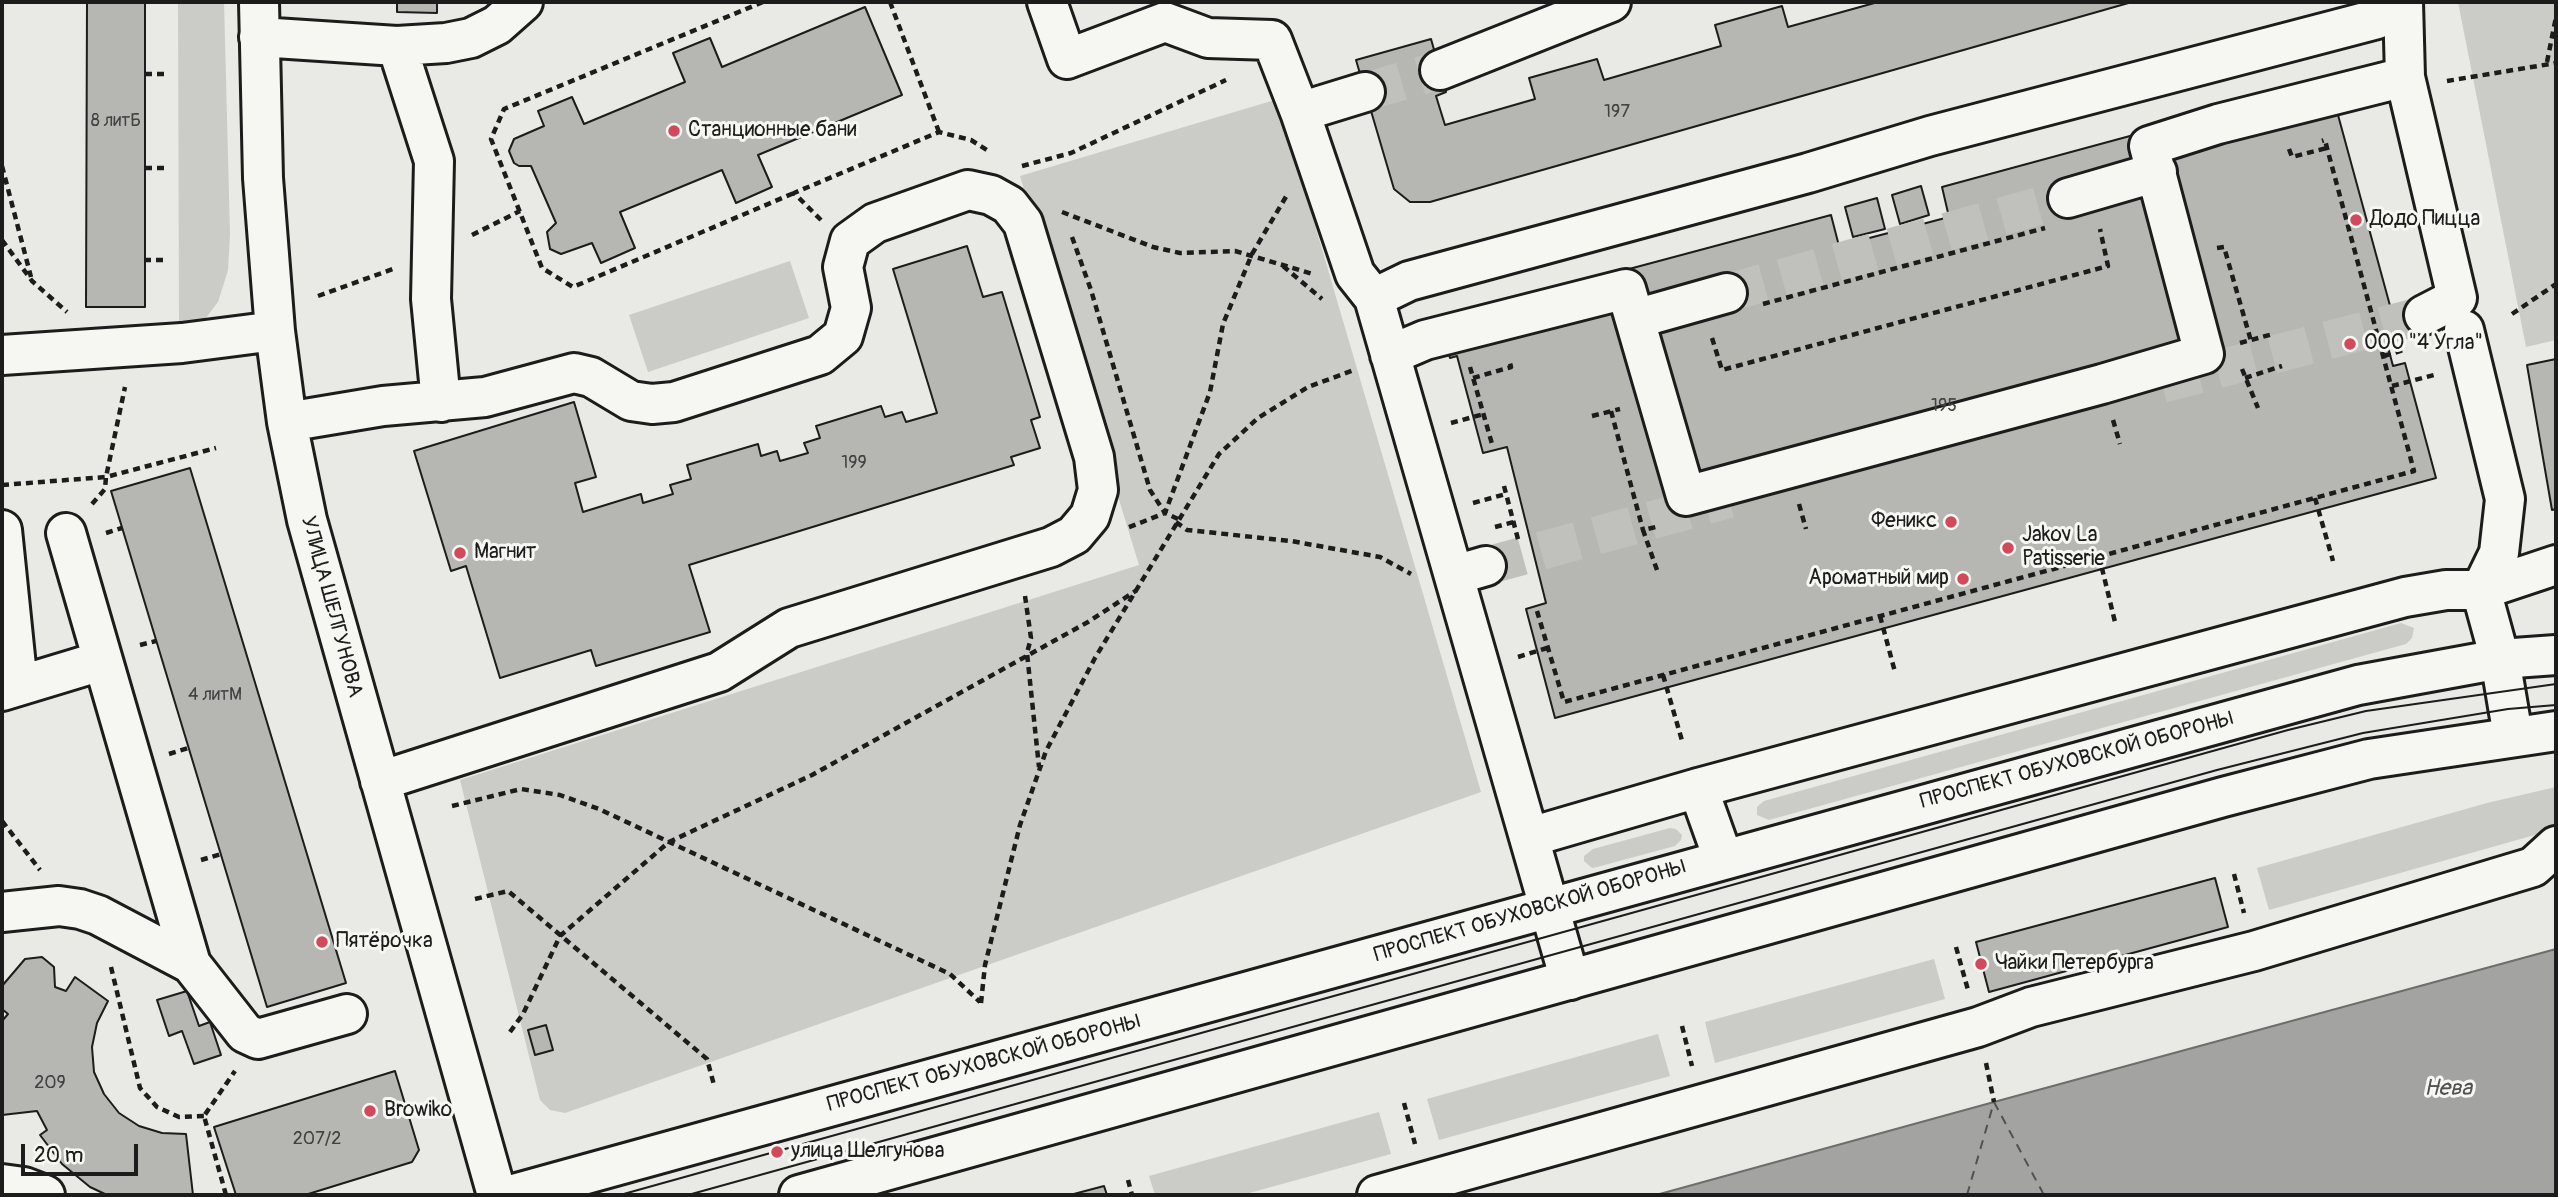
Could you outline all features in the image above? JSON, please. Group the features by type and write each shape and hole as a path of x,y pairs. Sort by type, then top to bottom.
{"main road":[{"path":"259,19 397,46 471,38 496,25 523,2"},
{"path":"1047,2 1068,59 1162,12 1208,38 1272,40 1364,286 1374,362 1470,570 1530,837 1570,980"},
{"path":"1440,70 1611,2"},
{"path":"2403,3 2405,77 2458,299 2420,330"},
{"path":"1364,286 1409,281 1808,173 1930,136 2377,19 2403,3"},
{"name":"УЛИЦА ШЕЛГУНОВА","path":"259,19 262,178 275,331 287,422 307,520 497,1195"},
{"path":"397,46 434,161 431,299 442,402"},
{"path":"1374,362 1425,340 1626,289 1686,496 2102,384 2204,354 2149,146 2218,124 2405,77"},
{"path":"1300,112 1365,92"},
{"path":"2057,213 2157,172"},
{"path":"287,422 383,406 485,397 574,373 591,377 631,401 652,404 674,402 820,355 843,336 851,308 843,267 850,241 875,223 968,190 991,195 1009,205 1023,223 1094,457 1098,490 1090,516 1074,535 1051,547 789,628 719,672 380,781"},
{"path":"1635,319 1743,299"},
{"path":"2464,330 2505,499 2499,553 2481,590 2500,659 2513,736"},
{"path":"2,355 182,343 275,331"},
{"path":"2,530 10,688 101,662"},
{"path":"66,533 101,662 191,964 245,1032 258,1039 348,1014"},
{"path":"1530,837 1699,788 2405,597 2446,590 2481,590 2556,565"},
{"name":"ПРОСПЕКТ ОБУХОВСКОЙ ОБОРОНЫ","path":"510,1195 1723,858 2358,685 2500,659 2556,655"},
{"path":"799,1195 2369,758 2556,732"},
{"path":"1699,788 1723,858"},
{"path":"1377,1195 1978,1027 2031,1007 2254,951 2549,864"},
{"path":"2,912 59,906 98,915 191,964"},
{"path":"2,1184 24,1187 46,1195"}],"path":[{"path":"763,2 504,109 491,139 542,268 573,287 939,132 971,140 992,154"},
{"path":"890,2 939,132"},
{"path":"2547,62 2556,18"},
{"path":"1014,168 1071,153 1230,78 1279,61"},
{"path":"2447,81 2547,62 2556,63"},
{"path":"145,74 166,74"},
{"path":"1537,611 1563,702 2414,471 2384,356 2377,342 2325,140 2320,142"},
{"path":"2289,149 2291,157 2327,148"},
{"path":"2,166 32,281"},
{"path":"145,168 164,168"},
{"path":"1128,528 1166,513 1210,392 1223,324 1252,254 1292,187"},
{"path":"794,193 831,229 850,241"},
{"path":"497,222 520,211"},
{"path":"1062,212 1162,249 1180,253 1235,251 1252,254 1311,273 1337,287 1364,286"},
{"path":"1743,299 2057,213"},
{"path":"1711,333 1722,370 2108,266 2099,227"},
{"path":"2,240 32,281 120,346 105,489 66,533"},
{"path":"2217,248 2224,247 2251,341"},
{"path":"144,260 164,260"},
{"path":"318,296 392,270"},
{"path":"2512,314 2556,284"},
{"path":"2384,356 2420,330"},
{"path":"2243,343 2273,334"},
{"path":"1473,378 1511,367 1508,356"},
{"path":"452,806 521,789 560,795 599,809 950,974 981,1003 985,965 1020,825 1046,751 1095,658 1141,587 1177,521 1219,454 1258,418 1308,387 1374,362"},
{"path":"1478,364 1470,366 1492,444"},
{"path":"2245,378 2282,366"},
{"path":"2241,368 2258,408"},
{"path":"1592,416 1621,409"},
{"path":"1611,411 1643,530 1657,569"},
{"path":"1448,423 1484,414"},
{"path":"2114,423 2120,444"},
{"path":"2,485 106,477 216,448"},
{"path":"1504,486 1521,548"},
{"path":"1471,503 1506,494"},
{"path":"2315,498 2333,561"},
{"path":"1801,508 1806,530"},
{"path":"1166,513 1187,530 1291,541 1380,557 1405,571"},
{"path":"1643,530 1660,526"},
{"path":"2099,556 2115,622"},
{"path":"1019,557 1031,638 1027,653 1039,771"},
{"path":"510,1032 523,1014 560,936 669,842 811,775 1027,653 1088,622 1141,587"},
{"path":"1880,616 1895,672"},
{"path":"1513,658 1547,648"},
{"path":"1663,675 1683,744"},
{"path":"2,821 53,885 59,906"},
{"path":"2234,874 2247,923"},
{"path":"475,900 508,891 707,1059 714,1085"},
{"path":"98,915 141,1088 157,1107 179,1117 204,1116"},
{"path":"1956,947 1970,998"},
{"path":"1682,1026 1694,1075"},
{"path":"204,1116 258,1039"},
{"path":"1988,1073 1994,1102"},
{"path":"1404,1102 1418,1154"},
{"path":"204,1116 226,1195"},
{"path":"1128,1180 1132,1195"}],"shaded area":[{"path":"178,2 224,2 230,234 228,270 218,302 202,323 179,330"},
{"path":"2458,2 2556,2 2556,340 2526,347"},
{"path":"1278,99 1481,792 565,1113 550,1110 540,1100 460,780 1139,565 1020,176"},
{"path":"790,261 809,318 648,372 629,315"},
{"path":"2401,623 2414,628 2412,638 2406,644 1769,820 1757,815 1757,807 1764,801"},
{"path":"2556,787 2556,829 2269,910 2257,868 2487,803"},
{"path":"1670,828 1676,829 1682,835 1675,846 1592,868 1584,861 1584,856 1593,849"},
{"path":"1934,959 1945,999 1715,1063 1705,1022"},
{"path":"1658,1034 1670,1076 1439,1140 1427,1099"},
{"path":"1379,1112 1391,1154 1242,1195 1155,1195 1149,1176"}],"water":[{"name":"Нева","path":"2556,949 2556,1195 1656,1195 1994,1102"}],"building":[{"path":"87,2 145,2 145,307 86,307"},
{"path":"397,2 437,2 437,13 397,12"},
{"path":"1878,2 2132,2 1430,202 1410,202 1394,189 1356,60 1431,39 1446,92 1436,96 1445,125 1535,99 1529,78 1597,59 1604,80 1721,46 1715,25 1782,6 1788,27"},
{"name":"Станционные бани","path":"865,7 902,95 758,155 772,187 736,203 722,170 620,212 635,248 601,263 592,243 561,254 550,249 547,232 556,223 531,166 514,163 509,151 514,139 544,126 538,111 572,97 584,124 685,82 673,53 710,38 722,67"},
{"path":"2329,82 2392,313 2422,305 2427,325 2385,336 2393,366 2405,363 2436,478 1555,718 1526,609 1546,603 1507,447 1483,453 1457,356 1450,358 1441,326 1558,288 1831,215 1839,246 1949,217 1942,187"},
{"path":"1921,186 1929,215 1900,224 1892,195"},
{"path":"1877,198 1885,229 1853,237 1845,207"},
{"path":"967,246 983,297 1002,292 1040,417 1031,420 1040,448 1011,457 1014,465 689,565 710,632 596,666 591,650 500,678 466,566 451,571 414,451 574,402 596,477 575,483 583,512 641,494 643,503 673,494 670,485 691,479 687,465 758,444 761,456 777,451 780,461 808,453 804,443 820,438 816,426 881,406 885,417 902,412 906,422 937,413 893,269"},
{"path":"2556,359 2556,509 2552,510 2527,365"},
{"path":"190,468 346,983 267,1007 111,491"},
{"path":"2215,878 2228,927 1989,992 1976,942"},
{"path":"42,957 54,967 55,987 66,991 75,977 108,1001 97,1023 92,1047 94,1072 104,1094 119,1113 139,1126 162,1133 186,1134 193,1195 107,1195 90,1187 62,1164 40,1135 47,1130 37,1111 2,1115 2,1021 8,1014 2,1009 2,986 25,959"},
{"path":"187,991 199,1026 210,1022 221,1055 194,1064 182,1031 169,1036 157,1000"},
{"path":"546,1025 553,1050 535,1055 528,1030"},
{"path":"395,1071 419,1150 412,1162 305,1195 236,1195 214,1127"},
{"path":"1104,1186 1107,1195 1070,1195"}],"ferry route":[{"path":"1994,1102 2044,1195"},
{"path":"1967,1195 1994,1102"}],"tunnel":[{"path":"1365,92 1440,70"},
{"path":"1727,293 2068,198"},
{"path":"2162,384 2424,315"},
{"path":"1486,566 1729,499"}],"tram line":[{"path":"620,1195 2288,730 2366,711 2556,684"},
{"path":"688,1195 2217,770 2363,733 2508,709 2556,705"}],"place":[{"name":"Станционные бани","path":"674,131"},
{"name":"Додо Пицца","path":"2356,220"},
{"name":"ООО \"4 Угла\"","path":"2350,344"},
{"name":"Феникс","path":"1951,522"},
{"name":"Jakov La Patisserie","path":"2008,548"},
{"name":"Магнит","path":"460,553"},
{"name":"Ароматный мир","path":"1963,579"},
{"name":"Пятёрочка","path":"322,942"},
{"name":"Чайки Петербурга","path":"1981,964"},
{"name":"Browiko","path":"370,1111"},
{"name":"улица Шелгунова","path":"777,1152"}]}
